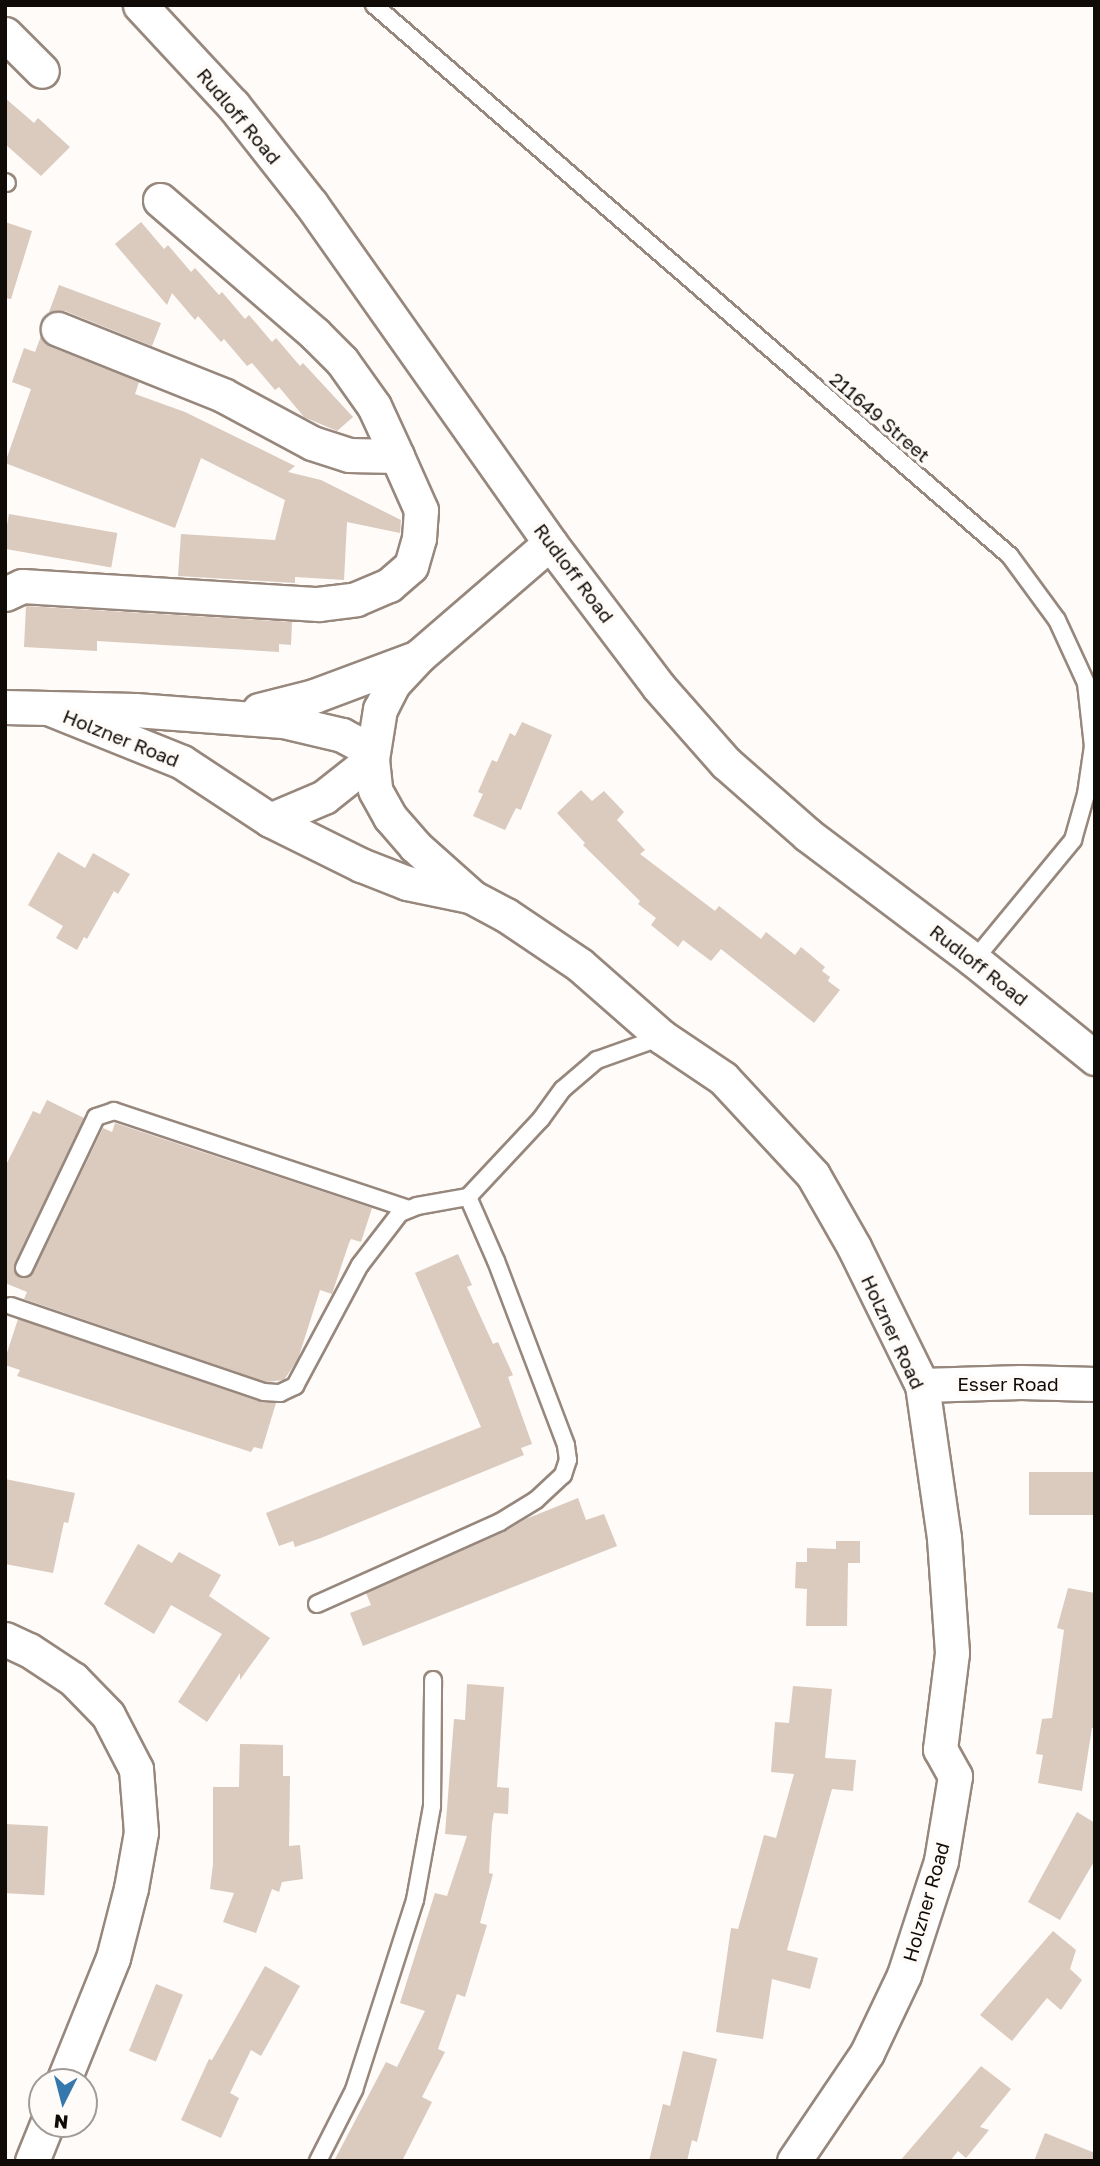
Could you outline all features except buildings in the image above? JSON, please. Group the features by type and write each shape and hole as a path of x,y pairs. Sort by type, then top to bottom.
{"street":[{"name":"Rudloff Road","path":"140,5 233,105 311,204 550,543 659,685 726,763 808,835 974,960 1095,1058"},
{"path":"5,34 41,71"},
{"path":"5,594 22,586 318,604 356,599 389,585 411,566 419,538 421,510 374,406 342,362 315,334 160,200"},
{"path":"58,329 223,395 312,443 349,455 397,456"},
{"name":"Holzner Road","path":"550,543 419,656 393,684 380,709 372,759 375,790 390,817 415,846 472,897 580,965 662,1037 723,1078 813,1175 854,1247 922,1385 944,1538 952,1653 940,1749 956,1776 941,1861 904,1975 867,2053 794,2161"},
{"path":"218,716 280,707 419,656"},
{"name":"Holzner Road","path":"5,707 48,708 182,762 270,820 362,864 407,883 472,897"},
{"path":"48,708 283,721 332,732 359,744 372,759 324,797 270,820"},
{"name":"Esser Road","path":"922,1385 1021,1382 1095,1384"},
{"path":"5,1639 29,1650 73,1679 108,1715 136,1769 141,1832 131,1888 113,1958 70,2068"},
{"path":"32,2161 41,2138"}],"lane":[{"name":"211649 Street","path":"374,5 1010,556 1057,620 1086,683 1093,746 1086,794 1073,840 974,960"},
{"path":"11,1306 264,1392 280,1393 295,1386 345,1289 374,1244 400,1213 468,1197 541,1119 563,1089 597,1060 662,1037"},
{"path":"24,1268 96,1117 114,1111 408,1209"},
{"path":"317,1604 500,1522 536,1500 563,1475 568,1460 566,1445 496,1261 468,1197"},
{"path":"318,2161 354,2090 415,1900 432,1806 433,1680"}]}
